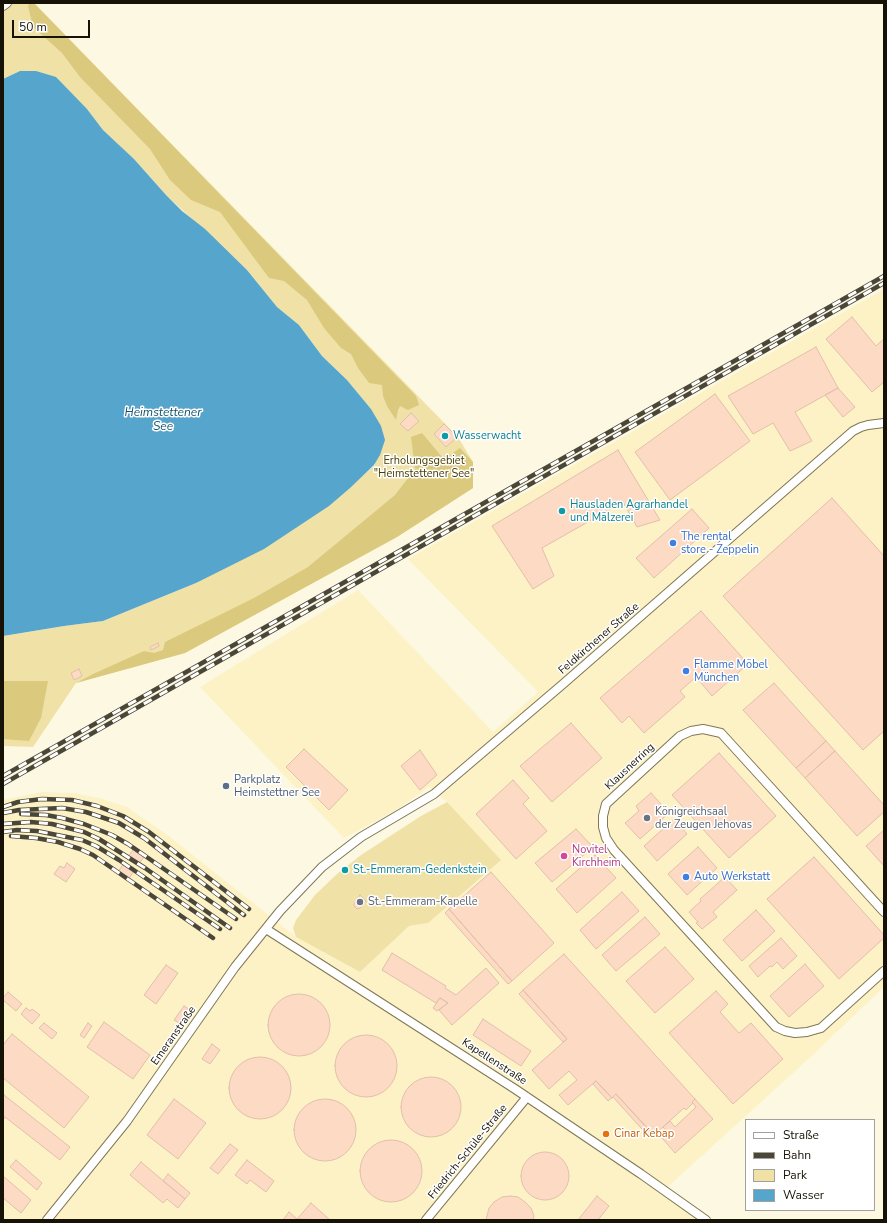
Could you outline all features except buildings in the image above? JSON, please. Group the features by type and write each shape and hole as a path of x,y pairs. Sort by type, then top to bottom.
{"street":[{"path":"3,6 7,3"},
{"name":"Feldkirchener Straße","path":"322,867 361,838 434,794 587,664 853,431 868,425 884,423"},
{"name":"Klausnerring","path":"884,912 721,733 704,729 691,731 680,736 606,804 603,816 603,827 606,838 614,850 776,1026 785,1031 795,1033 808,1032 821,1028 884,971"},
{"name":"Emeranstraße","path":"47,1220 127,1121 235,967 301,888 322,867"},
{"name":"Kapellenstraße","path":"266,929 527,1097 706,1220"},
{"name":"Friedrich-Schüle-Straße","path":"426,1220 527,1097"}],"shaded area":[{"path":"884,289 884,987 804,1063 662,1192 698,1220 3,1220 3,800 41,792 73,793 99,798 127,807 170,837 296,937 360,972 409,926 428,923 447,802 429,787 393,812 344,838 200,687 358,590 493,732 538,692 408,559"}],"green space":[{"name":"Erholungsgebiet \"Heimstettener See\"","path":"12,3 34,3 458,437 473,462 473,488 397,537 185,653 76,683 33,747 3,746 3,636 103,621 196,583 362,476 375,465 371,409 347,380 322,356 299,325 277,307 247,270 166,195 134,159 103,130 87,109 20,71 3,79 3,10"},
{"path":"30,3 34,3 416,396 419,405 408,410 400,406 396,420 387,406 383,396 382,385 369,383 358,368 351,354 341,348 324,328 307,300 284,281 269,278 220,212 191,200 170,180 150,149 80,77 62,53 33,27 28,6"},
{"path":"422,433 442,457 450,455 460,448 473,462 473,488 397,537 185,653 76,683 144,651 154,653 163,650 165,642 254,598 308,567 395,495 415,469 411,437"},
{"path":"3,681 48,681 41,718 29,741 3,739"},
{"path":"447,802 501,860 428,923 409,926 360,972 296,937 293,928 296,920 315,895 337,874 361,855 421,816"}],"water":[{"name":"Heimstettener See","path":"20,71 36,71 56,77 87,109 103,130 134,159 166,195 182,211 205,229 247,270 277,307 299,325 322,356 347,380 371,409 381,426 385,440 380,455 374,465 350,488 329,506 264,549 196,583 103,621 3,636 3,79"}],"railway":[{"path":"3,776 884,276"},
{"path":"3,784 884,283"},
{"path":"3,807 18,802 42,799 72,800 97,806 123,816 149,832 249,909"},
{"path":"3,813 19,810 62,808 86,812 119,823 144,838 244,915"},
{"path":"21,814 46,815 62,818 84,824 112,835 128,844 236,919"},
{"path":"3,824 31,822 52,824 84,832 99,839 145,868 230,928"},
{"path":"3,832 17,830 37,831 82,840 96,846 220,929"},
{"path":"11,836 58,842 93,855 213,938"}],"place":[{"name":"Wasserwacht","path":"445,436"},
{"name":"Hausladen Agrarhandel und Mälzerei","path":"562,511"},
{"name":"The rental store - Zeppelin","path":"673,543"},
{"name":"Flamme Möbel München","path":"686,671"},
{"name":"Parkplatz Heimstettner See","path":"226,786"},
{"name":"Königreichsaal der Zeugen Jehovas","path":"647,818"},
{"name":"Novitel Kirchheim","path":"564,856"},
{"name":"St.-Emmeram-Gedenkstein","path":"345,870"},
{"name":"Auto Werkstatt","path":"686,877"},
{"name":"St.-Emmeram-Kapelle","path":"360,902"},
{"name":"Cinar Kebap","path":"606,1134"}]}
